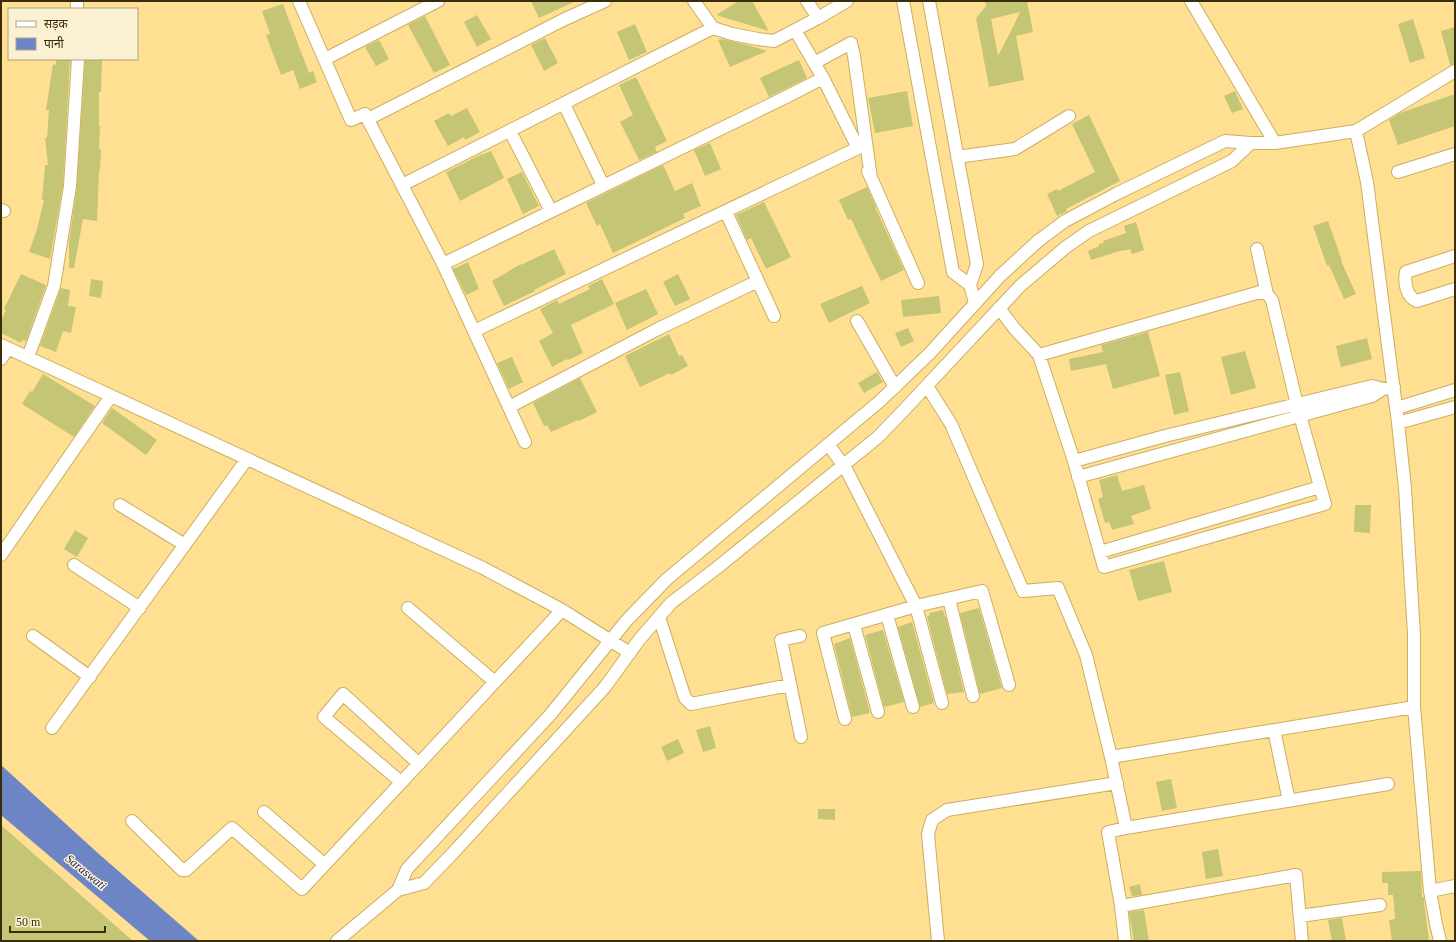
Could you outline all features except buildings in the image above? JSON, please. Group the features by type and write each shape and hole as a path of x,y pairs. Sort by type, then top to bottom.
{"street":[{"path":"299,1 351,120 365,114 443,264 525,442"},
{"path":"324,59 438,1"},
{"path":"368,119 565,19 605,1"},
{"path":"694,1 713,28 732,34 774,41 847,1"},
{"path":"807,1 818,18"},
{"path":"903,1 953,272 970,285"},
{"path":"929,1 977,264 970,285 975,303"},
{"path":"1191,1 1275,143"},
{"path":"402,185 713,28"},
{"path":"795,30 823,78 858,148 918,283"},
{"path":"814,63 851,43 871,178"},
{"path":"28,357 54,286 70,186 78,60"},
{"path":"398,890 407,868 550,715 627,620 667,579 880,401 930,353 1000,276 1038,241 1065,221 1224,141 1275,143 1356,132 1455,71"},
{"path":"443,264 823,78"},
{"path":"564,104 604,185"},
{"path":"957,157 1015,149 1069,116"},
{"path":"510,131 551,211"},
{"path":"1356,132 1367,182 1389,388 1397,408 1414,634 1414,706 1430,891 1440,941"},
{"path":"337,941 398,890 424,883 605,687 630,653 671,604 878,437 1020,286 1066,247 1089,231 1232,162 1251,143"},
{"path":"474,331 858,148"},
{"path":"1398,172 1455,154"},
{"path":"726,212 774,316"},
{"path":"999,308 1014,328 1039,355 1074,461 1104,567 1325,504 1298,410 1272,300 1268,294 1257,249"},
{"path":"1455,256 1406,272 1405,278 1408,294 1412,299 1417,301 1455,289"},
{"path":"509,407 658,329 758,281"},
{"path":"1039,355 1260,292 1268,294"},
{"path":"857,321 895,387"},
{"path":"1,360 5,347 483,568 562,610 630,653"},
{"path":"927,386 951,424 1023,591 1058,588 1086,655 1111,757 1126,828"},
{"path":"1078,477 1372,386 1389,388"},
{"path":"1397,408 1455,390"},
{"path":"1,555 111,396"},
{"path":"1398,423 1455,407"},
{"path":"1074,461 1165,436 1298,410"},
{"path":"829,445 843,465 916,606 942,703"},
{"path":"52,728 247,459"},
{"path":"1100,552 1320,487"},
{"path":"120,505 185,545"},
{"path":"74,565 140,608"},
{"path":"845,719 823,634 916,606 982,591 1009,685"},
{"path":"949,598 974,696"},
{"path":"408,608 495,682"},
{"path":"132,821 182,870 190,868 232,828 302,889 562,610"},
{"path":"887,615 913,707"},
{"path":"659,617 685,698 691,704 790,685"},
{"path":"854,625 878,712"},
{"path":"33,636 90,677"},
{"path":"800,636 781,640 801,737"},
{"path":"401,782 324,717 343,694 419,764"},
{"path":"1111,757 1414,706"},
{"path":"1274,730 1289,801"},
{"path":"938,941 928,834 932,820 947,810 1117,783"},
{"path":"1125,941 1121,906 1108,832 1388,784"},
{"path":"264,812 324,864"},
{"path":"1121,906 1296,875 1302,941"},
{"path":"1430,891 1455,886"},
{"path":"1300,916 1380,905"}],"water":[{"name":"Saraswati","path":"1,765 100,855 199,941 150,941 1,815"}]}
